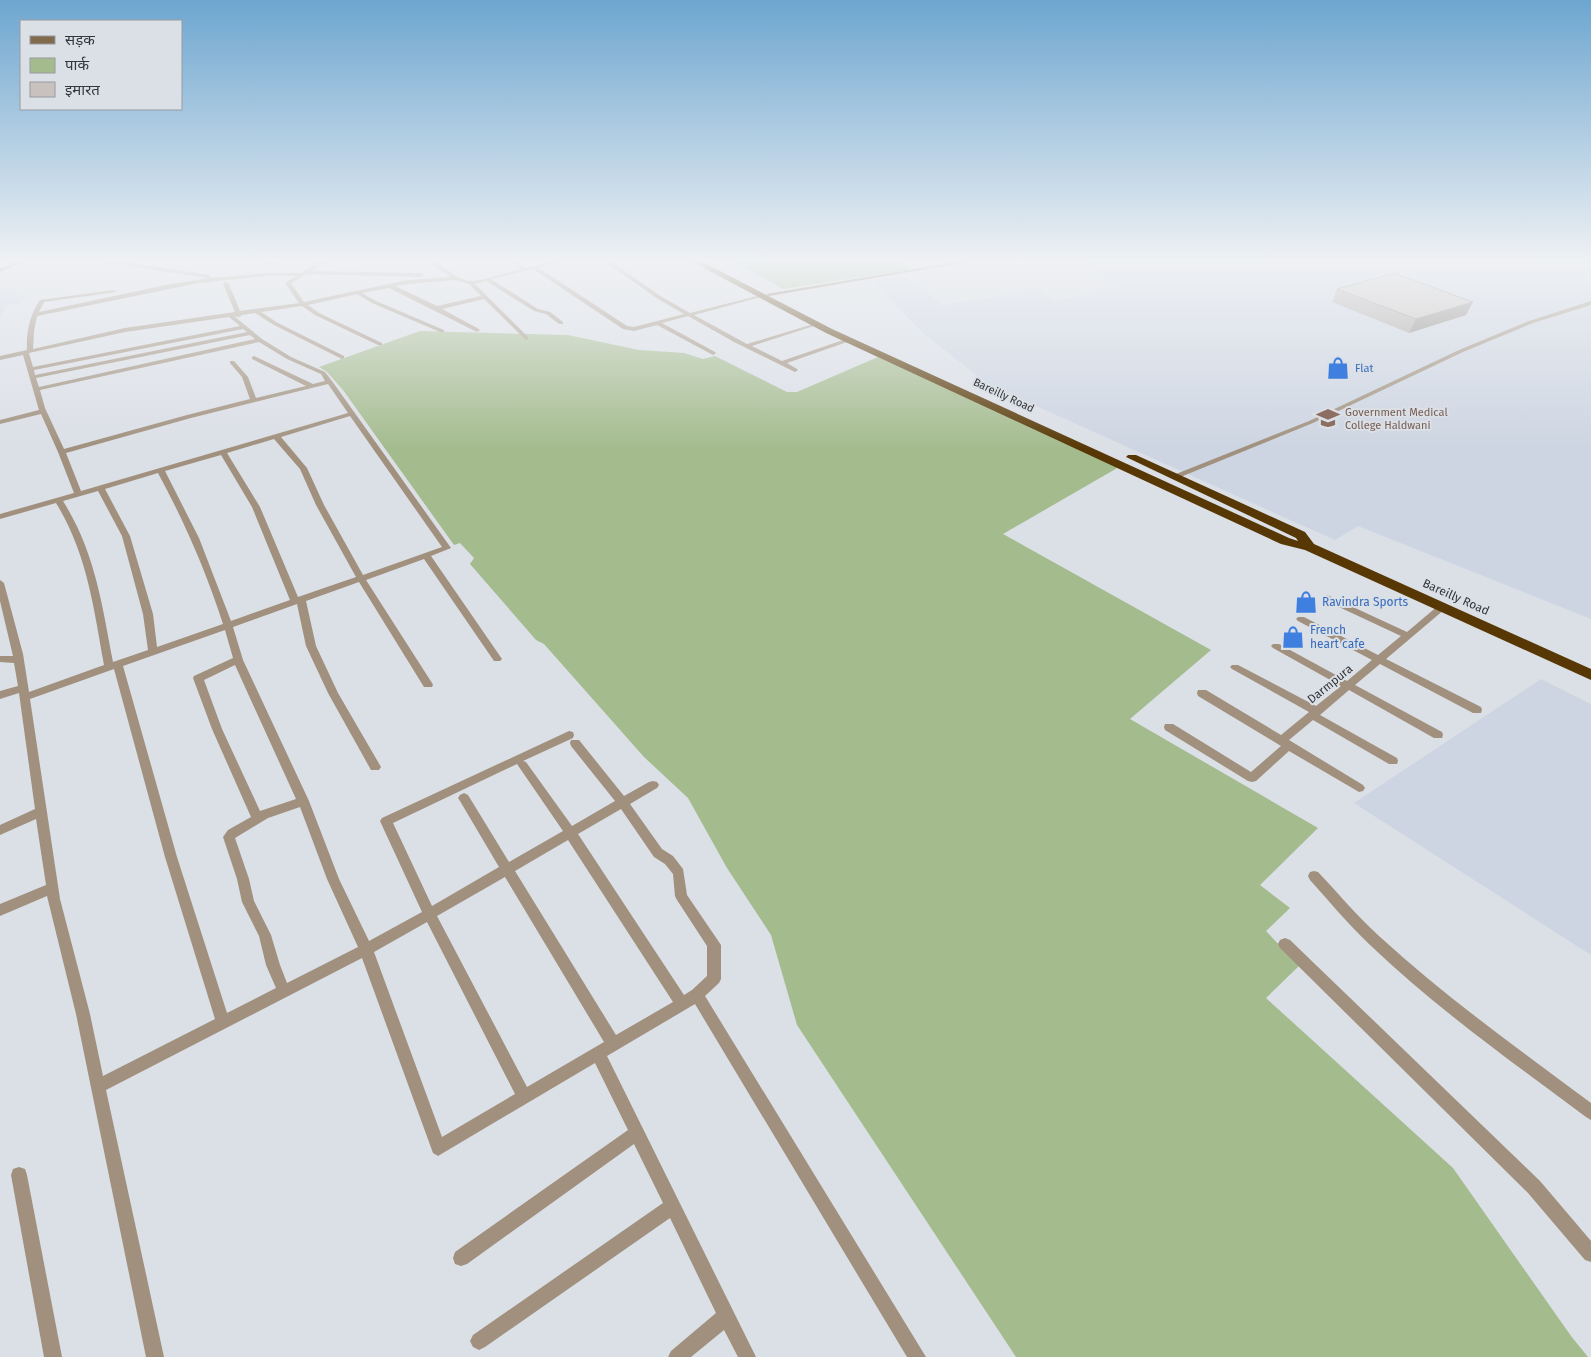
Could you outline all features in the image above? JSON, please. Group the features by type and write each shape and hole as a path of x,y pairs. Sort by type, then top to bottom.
{"highway":[{"name":"Bareilly Road","path":"812,322 1285,541 1309,547 1591,675"},
{"name":"Bareilly Road","path":"826,322 1175,476 1301,535 1309,547"},
{"path":"1163,483 1175,476"}],"street":[{"path":"32,322 27,351 30,369 44,411 78,494"},
{"path":"0,358 125,330 181,322"},
{"path":"0,695 23,692 153,652 447,548 323,373 289,358 260,340 240,322"},
{"path":"273,322 342,356"},
{"path":"334,322 380,344"},
{"path":"423,322 442,330"},
{"path":"464,322 476,330"},
{"path":"511,322 526,338"},
{"path":"617,322 625,328 641,329 664,322"},
{"path":"705,322 746,346 794,370"},
{"path":"1175,476 1311,422 1461,351 1530,322"},
{"path":"659,324 713,353"},
{"path":"746,346 815,324"},
{"path":"30,369 244,327"},
{"path":"33,377 252,334"},
{"path":"36,389 260,340"},
{"path":"782,363 848,340"},
{"path":"254,358 313,386"},
{"path":"232,362 245,377 254,401"},
{"path":"62,452 330,382"},
{"path":"0,422 44,411"},
{"path":"0,517 351,414"},
{"path":"275,435 303,468 320,505 361,579 428,685"},
{"path":"222,451 256,507 298,601 311,646 334,693 375,767"},
{"path":"160,469 177,498 229,625 238,660 303,801 333,879 366,949 438,1148 697,995 714,979 714,945 681,896 679,874 669,860 658,853 622,802 572,739 386,821 430,914 524,1097"},
{"path":"100,487 126,536 148,614 153,652"},
{"path":"58,500 72,519 91,570 113,665 223,1021"},
{"path":"426,555 497,659"},
{"path":"0,584 19,660 52,888 98,1086 155,1357"},
{"path":"1327,598 1408,636"},
{"name":"Darmpura","path":"1169,727 1252,778 1314,713 1442,607"},
{"path":"1301,619 1477,710"},
{"path":"1276,646 1349,684 1438,735"},
{"path":"0,659 19,660"},
{"path":"238,660 203,674 198,678 198,682 254,814 257,817 264,816"},
{"path":"1235,667 1393,761"},
{"path":"1202,694 1359,788"},
{"path":"522,766 570,832 682,1004"},
{"path":"98,1086 366,949 430,914 652,784"},
{"path":"464,798 613,1044"},
{"path":"283,990 274,970 265,935 248,902 243,878 229,837 232,833 264,816 303,801"},
{"path":"0,830 42,811"},
{"path":"1314,876 1374,939 1418,978 1481,1030 1591,1112"},
{"path":"0,910 52,888"},
{"path":"1285,944 1534,1187 1591,1254"},
{"path":"697,995 917,1357"},
{"path":"598,1054 747,1357"},
{"path":"461,1258 637,1133"},
{"path":"19,1175 53,1357"},
{"path":"479,1341 673,1206"},
{"path":"677,1357 727,1316"}],"shaded area":[{"name":"Government Medical College Haldwani","path":"913,322 1591,322 1591,619 1358,526 1335,540 989,385 924,334"},
{"path":"1541,679 1591,704 1591,955 1354,803"}],"green space":[{"path":"420,331 568,335 639,350 684,353 703,359 715,356 787,392 797,392 878,357 1119,467 1003,534 1211,650 1130,719 1318,828 1260,885 1290,908 1266,931 1299,966 1266,998 1453,1168 1571,1336 1588,1357 1016,1357 797,1025 771,935 727,868 688,798 644,757 544,644 536,640 470,564 474,558 460,543 454,545 343,390 327,372 319,367"}],"place":[{"name":"Flat","path":"1338,368"},
{"name":"Government Medical College Haldwani","path":"1328,418"},
{"name":"Ravindra Sports","path":"1306,602"},
{"name":"French heart cafe","path":"1293,637"}]}
